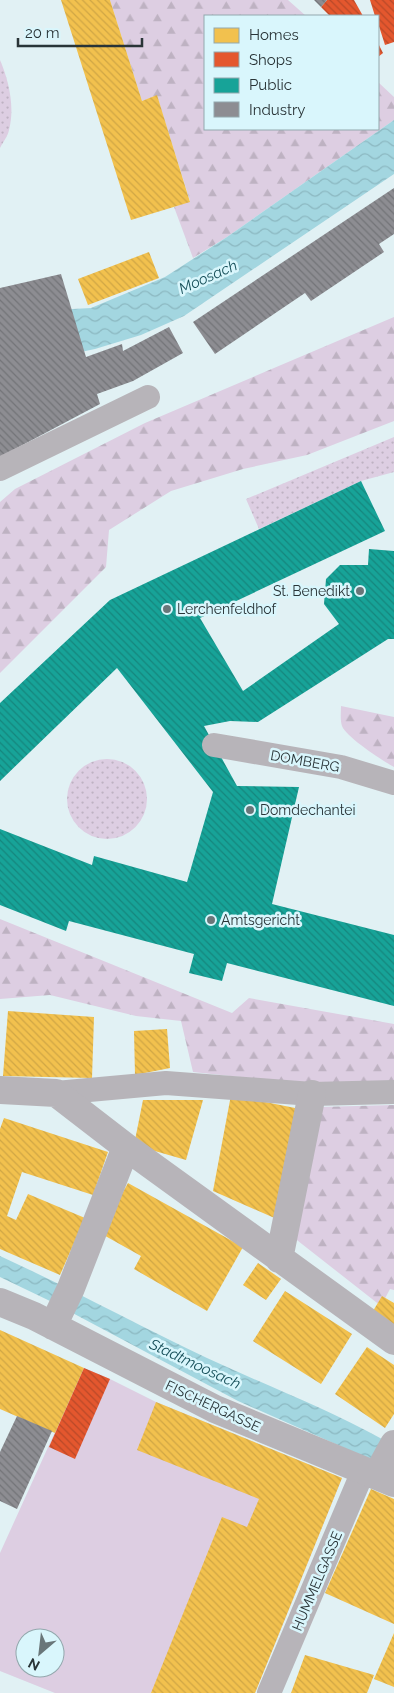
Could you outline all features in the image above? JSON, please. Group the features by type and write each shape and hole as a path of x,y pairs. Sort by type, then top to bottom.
{"street":[{"path":"0,1090 56,1093 126,1147 394,1342"},
{"path":"280,1259 312,1094"},
{"path":"62,1308 126,1147"},
{"name":"FISCHERGASSE","path":"0,1302 62,1308 215,1409 382,1468"}],"lane":[{"path":"0,468 148,397"},
{"name":"DOMBERG","path":"214,745 341,767 394,783"},
{"path":"56,1093 166,1083 312,1094 394,1092"},
{"name":"HUMMELGASSE","path":"269,1693 382,1468"}],"green space":[{"path":"110,0 288,0 305,15 204,15 204,130 379,130 379,83 394,97 394,120 227,237 193,258 174,207 190,201 157,96 142,101"},
{"path":"0,60 8,85 11,121 7,137 0,148"},
{"path":"394,317 394,421 307,455 243,469 171,491 109,530 106,567 0,673 0,502 15,489 145,423"},
{"path":"394,437 394,472 361,481 259,529 246,499"},
{"path":"341,706 394,717 394,767 365,748 345,731 341,724"},
{"path":"107,759 122,762 135,771 144,784 147,799 144,814 135,827 122,836 107,839 92,836 79,827 70,814 67,799 70,784 79,771 92,762"},
{"path":"0,919 232,1013 249,998 394,1024 394,1081 303,1084 193,1072 181,1021 136,1016 50,995 0,999"},
{"path":"394,1105 394,1290 390,1289 381,1306 293,1237 319,1107"},
{"path":"84,1368 156,1402 342,1478 255,1693 55,1693 18,1678 65,1678 65,1628 15,1628 15,1677 0,1671 0,1553"}],"water":[{"name":"Moosach","path":"394,120 394,174 184,316 141,335 95,349 0,369 0,313 91,308 165,277 227,237"},
{"name":"Stadtmoosach","path":"0,1256 207,1358 317,1407 382,1439 374,1461 238,1401 50,1301 0,1277"}],"building: Homes":[{"path":"61,0 110,0 142,101 157,95 190,202 131,220"},
{"path":"149,252 159,278 88,305 78,279"},
{"path":"8,1011 94,1017 92,1078 3,1076"},
{"path":"167,1029 170,1068 135,1075 134,1031"},
{"path":"231,1095 300,1109 279,1220 213,1191"},
{"path":"143,1100 203,1100 186,1160 134,1145"},
{"path":"4,1118 108,1152 93,1195 22,1172 7,1216 16,1220 28,1194 85,1218 60,1275 0,1249 0,1129"},
{"path":"128,1183 243,1247 207,1311 134,1269 141,1256 100,1233"},
{"path":"258,1263 281,1279 266,1300 243,1285"},
{"path":"285,1291 352,1334 321,1384 253,1341"},
{"path":"382,1296 394,1303 394,1332 370,1316"},
{"path":"0,1330 84,1368 55,1433 0,1409"},
{"path":"367,1347 394,1365 394,1414 385,1428 335,1394"},
{"path":"156,1402 342,1478 255,1693 151,1693 222,1517 247,1527 259,1499 137,1450"},
{"path":"371,1489 394,1499 394,1624 325,1593"},
{"path":"394,1633 394,1687 374,1679"},
{"path":"305,1655 374,1675 367,1693 291,1693"}],"building: Shops":[{"path":"327,0 354,0 362,15 329,15 321,7"},
{"path":"370,0 394,0 394,42 385,45 379,26 379,15 375,15"},
{"path":"379,45 383,53 379,56"},
{"path":"84,1368 110,1379 75,1459 49,1447"}],"building: Public":[{"name":"Domdechantei","path":"361,481 385,531 200,618 243,691 339,624 324,604 326,579 340,565 368,565 369,549 394,551 394,639 388,639 258,722 230,721 204,726 237,786 299,787 272,904 394,935 394,1006 227,963 222,981 189,973 194,954 69,921 66,931 0,905 0,829 92,865 94,856 187,882 213,792 117,668 0,781 0,703 110,600"}],"building: Industry":[{"path":"314,0 327,0 321,7"},
{"path":"394,188 394,234 379,244 384,252 311,301 305,293 215,354 193,322"},
{"path":"61,274 86,357 122,344 123,351 169,327 183,353 133,381 97,394 100,404 0,457 0,288"},
{"path":"17,1416 52,1431 17,1509 0,1501 0,1452"}],"place":[{"name":"St. Benedikt","path":"360,591"},
{"name":"Lerchenfeldhof","path":"167,609"},
{"name":"Domdechantei","path":"250,810"},
{"name":"Amtsgericht","path":"211,920"}]}
